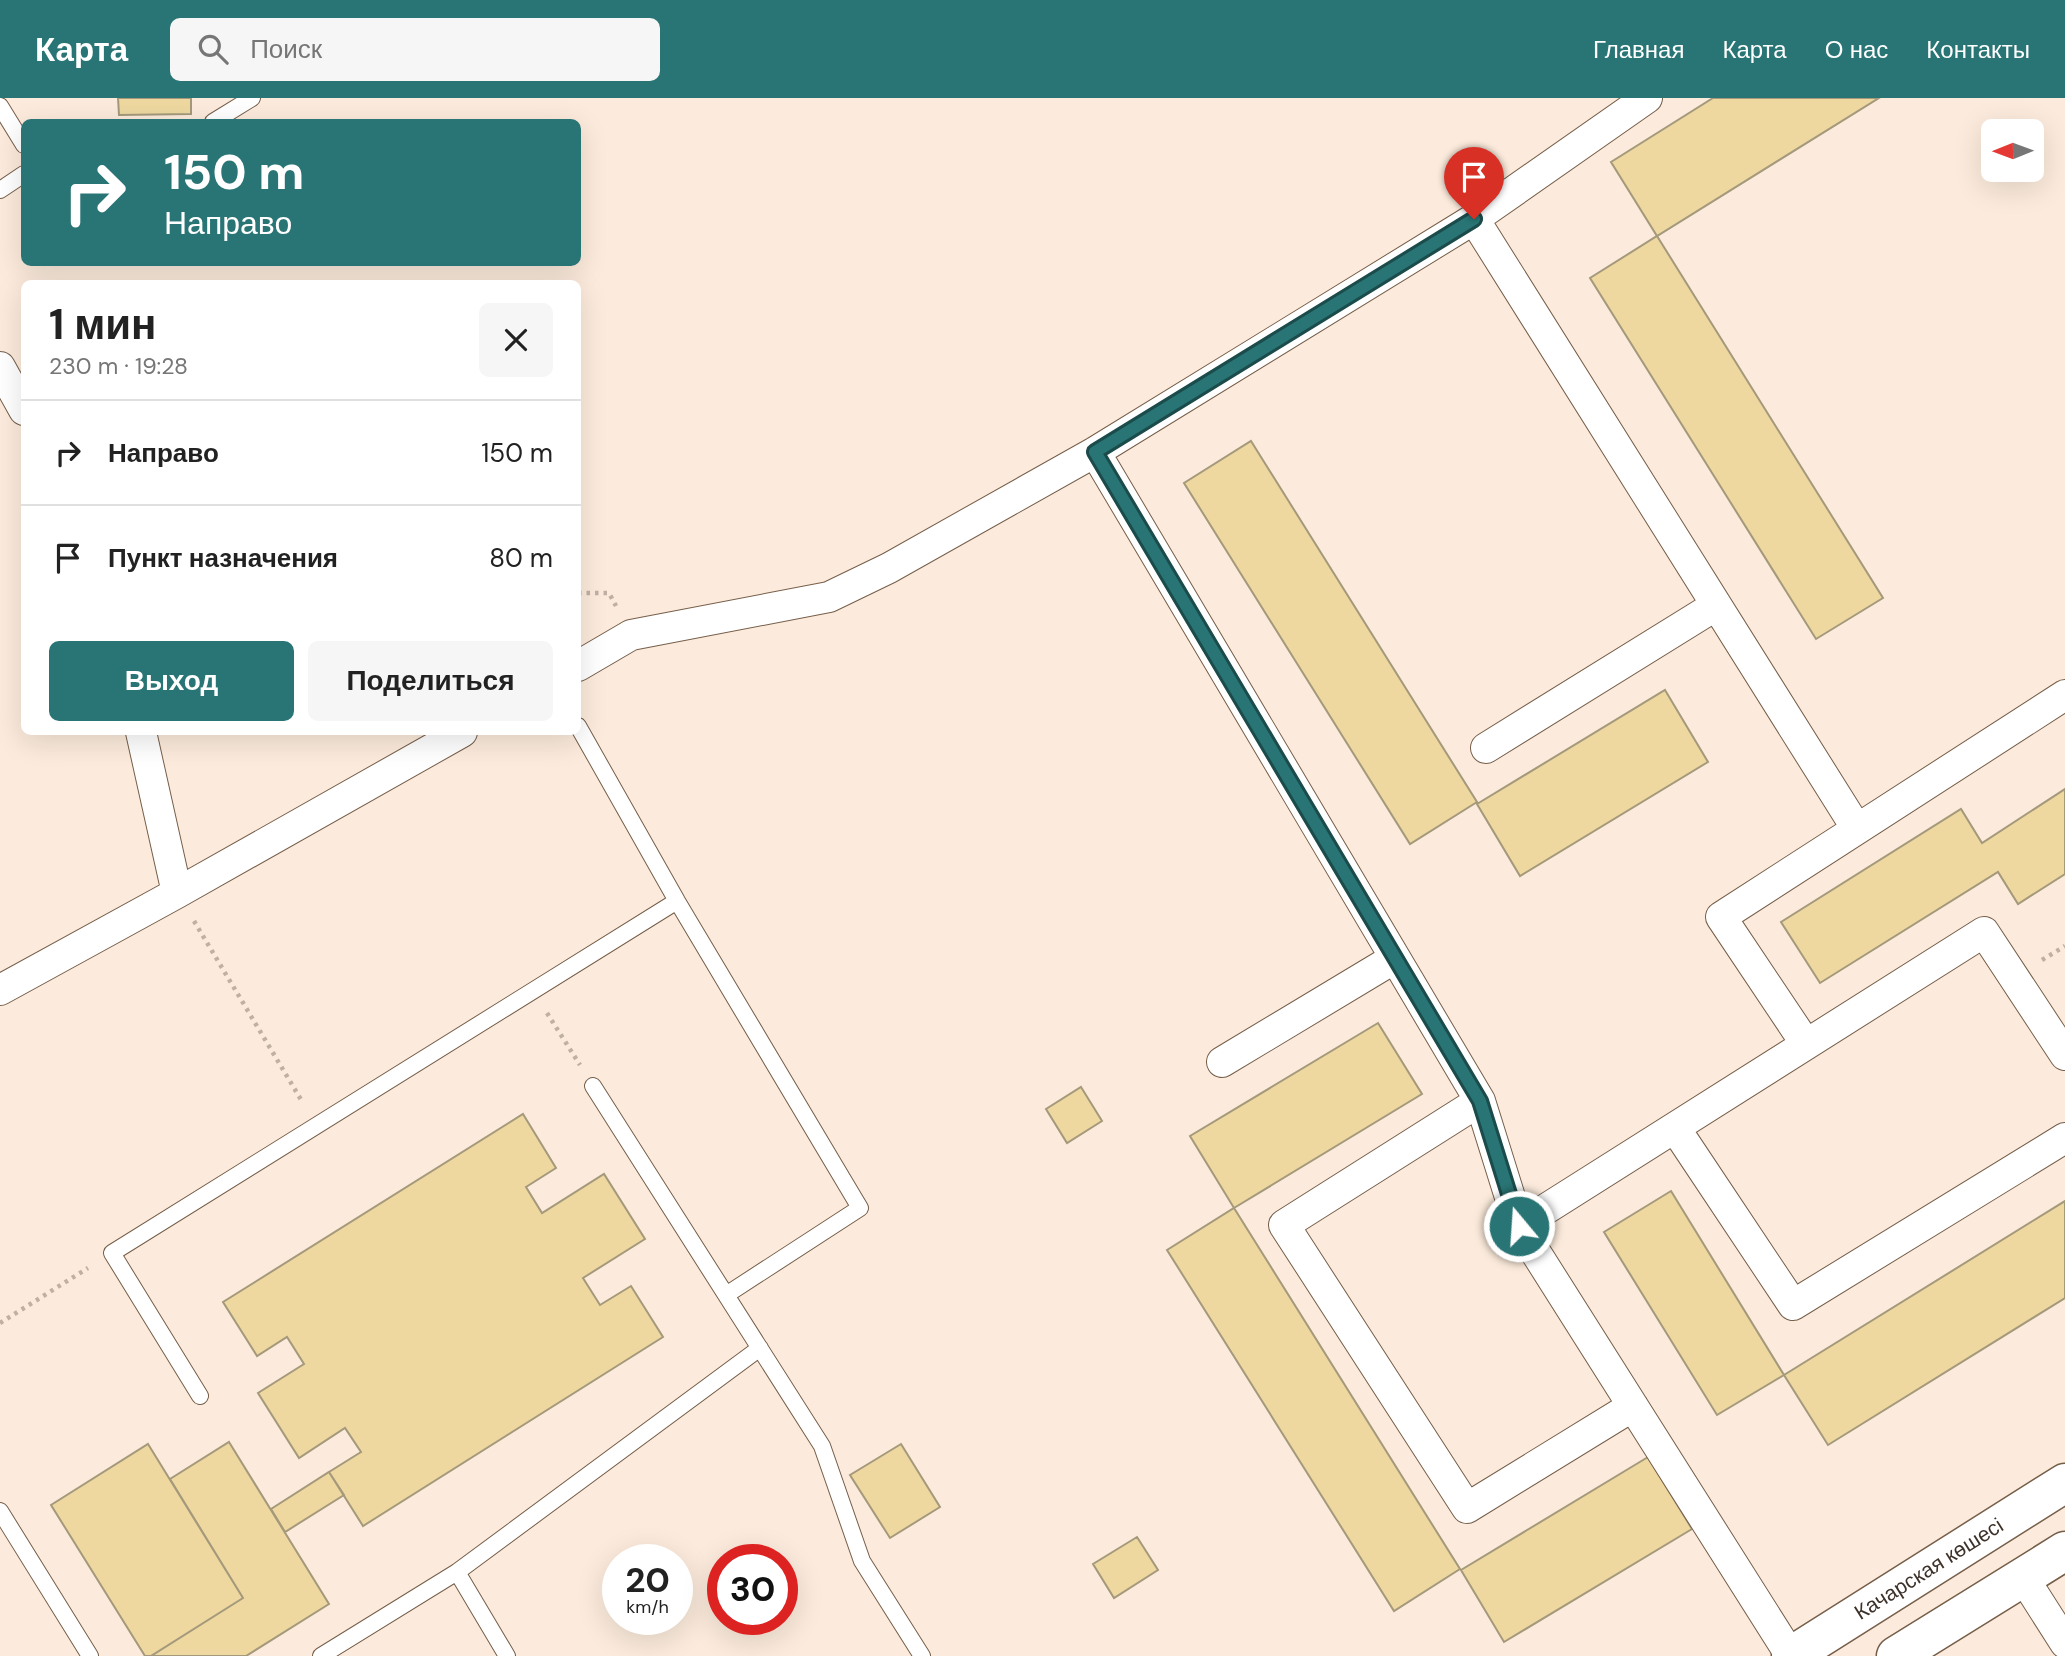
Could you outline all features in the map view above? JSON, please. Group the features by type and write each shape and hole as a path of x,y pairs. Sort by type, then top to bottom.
{"main road":[{"name":"Качарская көшесі","path":"1791,1656 2065,1483"},
{"path":"1896,1656 2065,1551"}],"street":[{"path":"581,664 631,635 828,597 889,568 1095,452 1474,219 1647,98"},
{"path":"1474,219 1857,829"},
{"path":"0,367 21,405"},
{"path":"1095,452 1480,1101 1519,1226 1791,1656"},
{"path":"1486,748 1716,606"},
{"path":"1806,1044 1721,917 2065,695"},
{"path":"142,735 177,893"},
{"path":"0,990 457,735"},
{"path":"1519,1226 1984,932 2065,1055"},
{"path":"1222,1062 1395,958"},
{"path":"1480,1101 1284,1225 1467,1508 1633,1406"},
{"path":"1675,1128 1793,1305 2065,1138"},
{"path":"2023,1577 2065,1643"}],"lane":[{"path":"218,119 252,98"},
{"path":"0,106 21,140"},
{"path":"0,190 21,176"},
{"path":"581,731 677,901 860,1208 726,1295"},
{"path":"200,1396 112,1253 677,901"},
{"path":"593,1086 822,1446 862,1561 922,1656"},
{"path":"321,1656 457,1572 760,1348"},
{"path":"0,1511 90,1656"},
{"path":"457,1572 507,1656"}],"path":[{"path":"177,893 316,1125"},
{"path":"532,991 593,1086"},
{"path":"0,1323 112,1253"}],"building":[{"path":"118,98 191,98 191,114 119,115"},
{"path":"1713,98 1879,98 1657,236 1611,162"},
{"path":"1657,236 1883,598 1816,639 1590,278"},
{"path":"1251,441 1477,802 1410,844 1184,483"},
{"path":"1665,690 1708,762 1520,876 1477,804"},
{"path":"2065,789 2065,874 2018,904 1998,872 1820,983 1781,922 1961,809 1982,843"},
{"path":"1378,1023 1422,1094 1234,1208 1190,1136"},
{"path":"1081,1087 1102,1121 1067,1143 1046,1109"},
{"path":"523,1114 556,1168 526,1187 542,1213 604,1174 645,1239 583,1278 600,1305 631,1286 663,1337 363,1526 329,1472 361,1452 345,1428 299,1458 258,1393 304,1364 287,1337 257,1356 223,1302"},
{"path":"1671,1191 1784,1375 1717,1415 1604,1232"},
{"path":"2065,1201 2065,1298 1828,1445 1784,1375"},
{"path":"1234,1208 1460,1569 1394,1611 1167,1250"},
{"path":"229,1442 329,1604 246,1656 151,1656 243,1598 170,1479"},
{"path":"148,1444 243,1598 151,1656 145,1656 51,1505"},
{"path":"901,1444 940,1507 890,1538 850,1475"},
{"path":"1648,1457 1692,1529 1504,1642 1461,1570"},
{"path":"329,1472 344,1495 285,1532 271,1509"},
{"path":"1137,1537 1158,1570 1114,1598 1093,1564"}],"route":[{"path":"1474,219 1095,452 1480,1101 1519,1226"}]}
